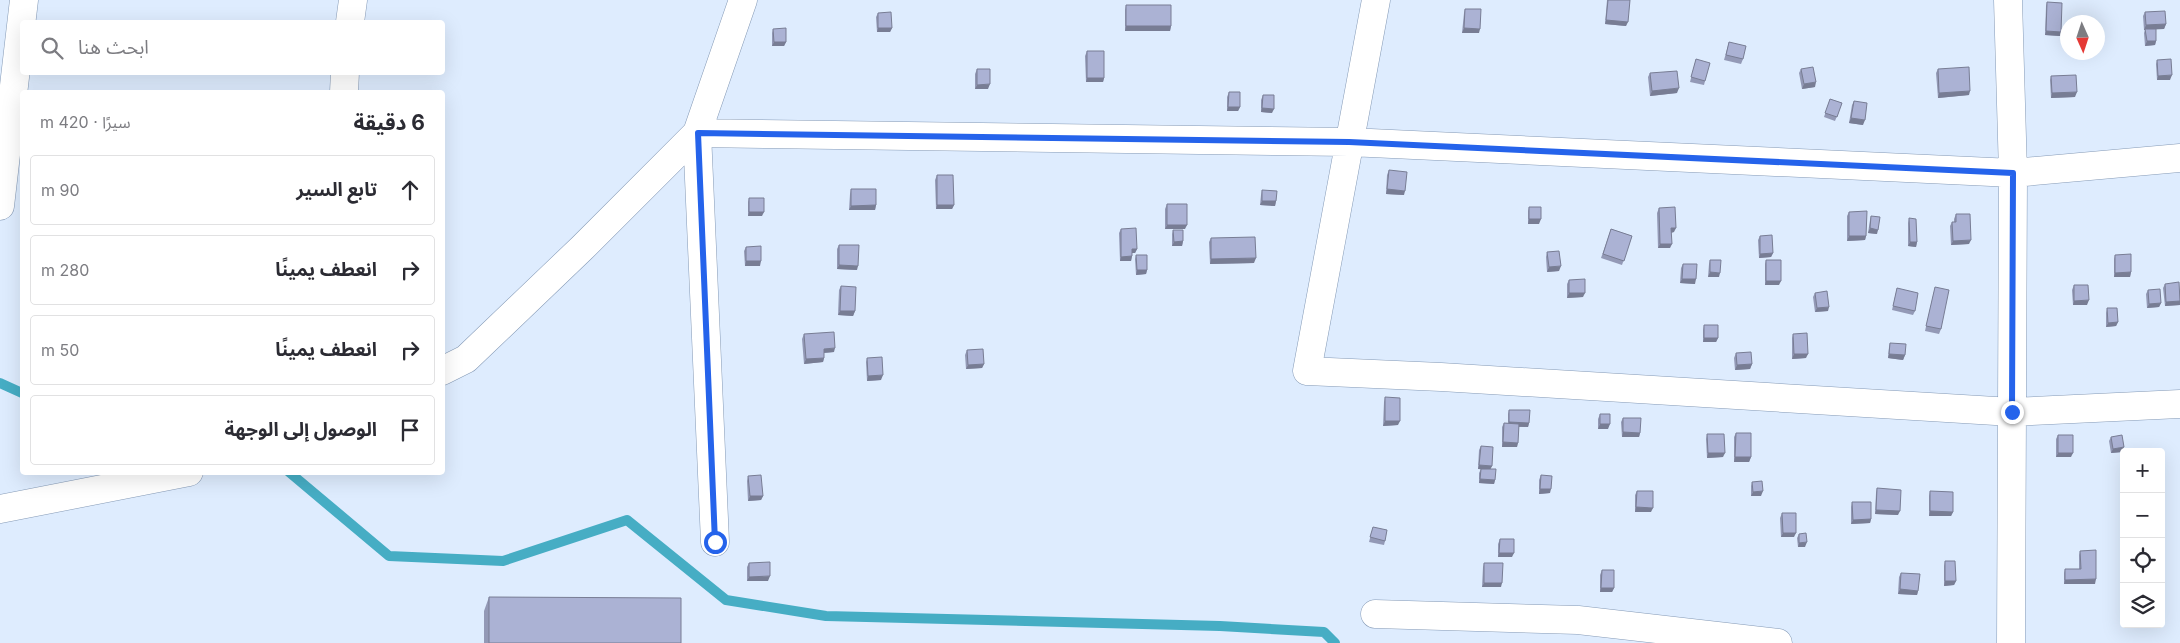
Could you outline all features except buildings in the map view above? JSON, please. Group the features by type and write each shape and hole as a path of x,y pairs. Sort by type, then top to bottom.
{"street":[{"path":"22,20 24,0"},
{"path":"350,20 353,0"},
{"path":"715,542 698,133 743,0"},
{"path":"1376,0 1307,371 1441,377 2012,412 2180,404"},
{"path":"2008,0 2013,173 2011,643"},
{"path":"0,206 20,34"},
{"path":"344,90 345,75"},
{"path":"445,370 466,359 698,133 1349,142 2013,173 2180,158"},
{"path":"0,509 173,475"},
{"path":"1374,614 1578,620 1778,643"}],"waterway":[{"path":"0,383 20,392"},
{"path":"293,475 389,556 503,561 627,520 726,600 826,616 1220,626 1324,632 1335,643"}],"route":[{"path":"715,542 698,133 1349,142 2013,173 2012,412"}]}
